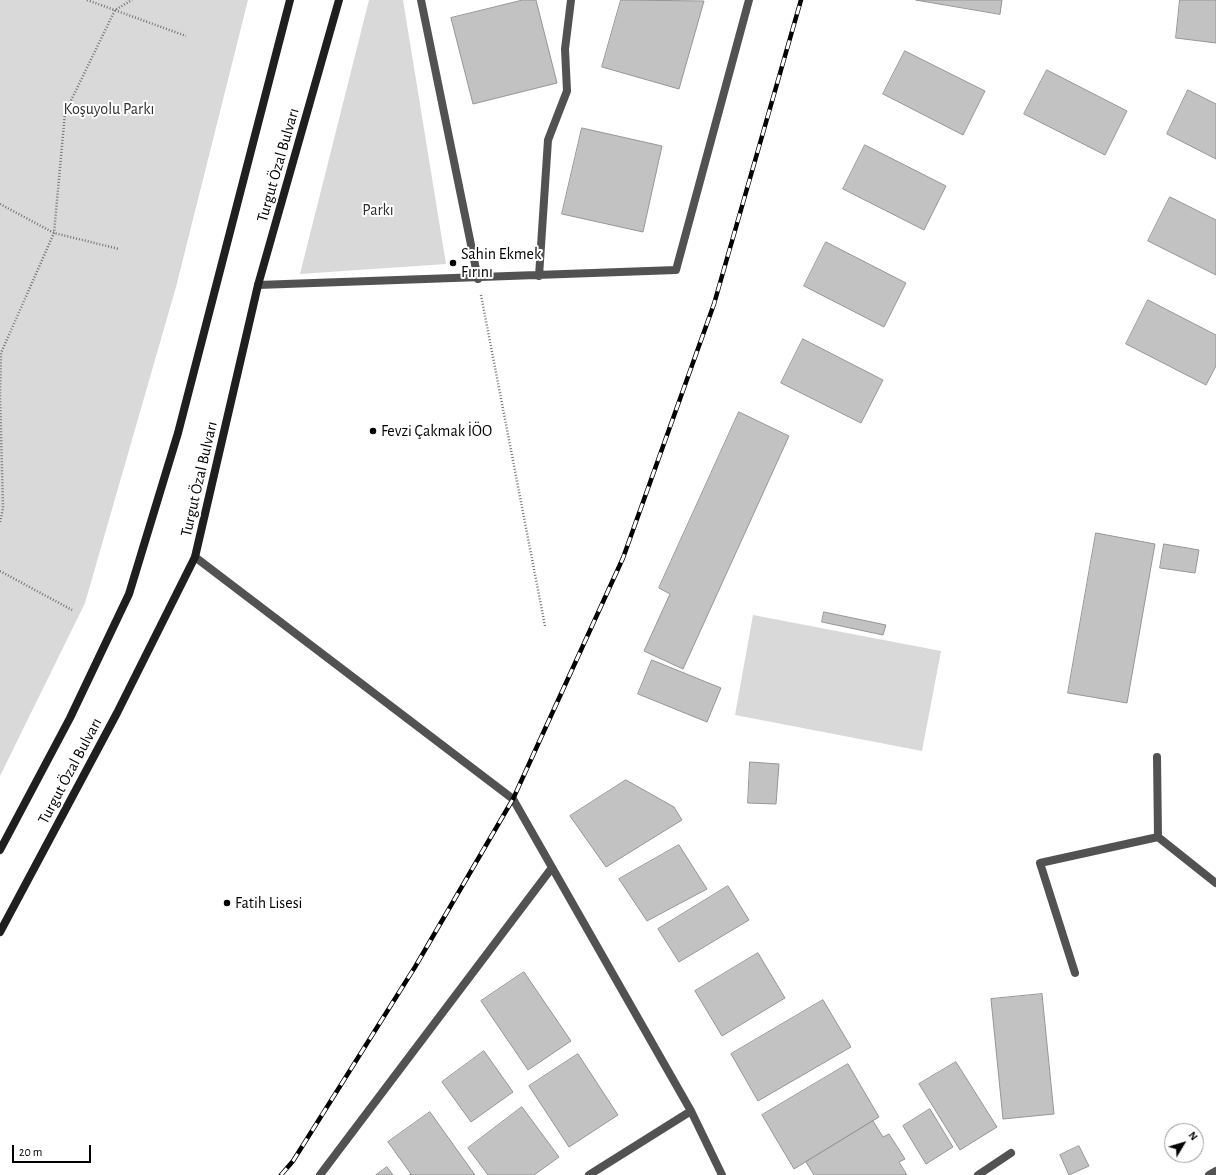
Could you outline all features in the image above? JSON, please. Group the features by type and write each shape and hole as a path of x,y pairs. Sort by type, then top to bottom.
{"main road":[{"name":"Turgut Özal Bulvarı","path":"0,850 70,718 129,594 178,433 290,0"},
{"name":"Turgut Özal Bulvarı","path":"0,932 117,713 195,557 258,285 340,0"}],"street":[{"path":"421,0 478,278"},
{"path":"539,276 548,140 567,92 566,49 571,0"},
{"path":"258,285 676,270 749,0"},
{"path":"195,557 513,799 551,869 691,1111 722,1175"},
{"path":"1157,757 1158,838"},
{"path":"1158,838 1216,883"},
{"path":"1075,973 1040,864 1158,838"},
{"path":"320,1175 551,869"},
{"path":"589,1175 691,1111"},
{"path":"978,1175 1011,1153"},
{"path":"1209,1175 1216,1171"}],"path":[{"path":"87,0 186,36"},
{"path":"0,522 2,508 0,394 2,353 54,233 65,113 115,10 132,0"},
{"path":"0,204 54,233 119,249"},
{"path":"478,278 545,626"},
{"path":"0,571 72,610"}],"green space":[{"name":"Koşuyolu Parkı","path":"0,0 248,0 176,287 85,603 0,776"},
{"name":"Parkı","path":"369,0 403,0 446,264 300,274"},
{"path":"753,615 941,651 922,751 735,715"}],"building":[{"path":"523,0 536,0 557,83 473,104 451,18"},
{"path":"621,0 704,1 679,89 602,67"},
{"path":"916,0 1002,0 1000,14"},
{"path":"1180,0 1216,0 1216,43 1176,38"},
{"path":"905,51 985,91 963,135 883,94"},
{"path":"1047,70 1127,111 1105,155 1024,114"},
{"path":"1188,90 1216,104 1216,159 1167,134"},
{"path":"582,128 662,146 643,232 562,214"},
{"path":"865,145 946,186 924,230 843,189"},
{"path":"1170,197 1216,220 1216,275 1148,241"},
{"path":"826,242 906,283 884,327 804,286"},
{"path":"1148,300 1216,335 1216,366 1206,385 1126,344"},
{"path":"803,339 883,380 861,423 781,383"},
{"path":"739,412 789,436 683,669 644,651 670,594 659,588"},
{"path":"1096,533 1155,544 1127,703 1068,693"},
{"path":"1164,544 1199,550 1195,573 1160,568"},
{"path":"824,612 886,625 883,635 822,622"},
{"path":"652,660 721,688 707,722 638,694"},
{"path":"750,762 779,764 776,804 748,803"},
{"path":"626,780 674,807 682,820 606,867 570,816"},
{"path":"679,845 707,889 647,921 619,879"},
{"path":"728,886 749,920 679,962 658,929"},
{"path":"758,953 785,998 722,1036 695,991"},
{"path":"524,972 571,1041 528,1070 481,1001"},
{"path":"1042,994 1054,1114 1003,1119 991,999"},
{"path":"823,1000 851,1047 758,1101 731,1054"},
{"path":"484,1051 513,1092 471,1122 442,1082"},
{"path":"578,1054 618,1115 569,1147 529,1086"},
{"path":"956,1062 997,1127 960,1150 919,1084"},
{"path":"848,1064 879,1117 794,1169 762,1115"},
{"path":"522,1107 559,1157 534,1175 488,1175 468,1148"},
{"path":"930,1109 953,1147 926,1164 903,1126"},
{"path":"430,1112 475,1175 409,1175 411,1174 388,1142"},
{"path":"873,1121 883,1137 889,1134 905,1159 899,1162 907,1175 814,1175 806,1162"},
{"path":"1079,1146 1089,1166 1069,1175 1060,1155"},
{"path":"387,1167 393,1175 376,1175"}],"railway":[{"path":"281,1175 293,1161 415,967 513,799 623,558 714,304 801,0"}],"place":[{"name":"Sahin Ekmek Fırını","path":"453,263"},
{"name":"Fevzi Çakmak İÖO","path":"373,431"},
{"name":"Fatih Lisesi","path":"227,903"}]}
